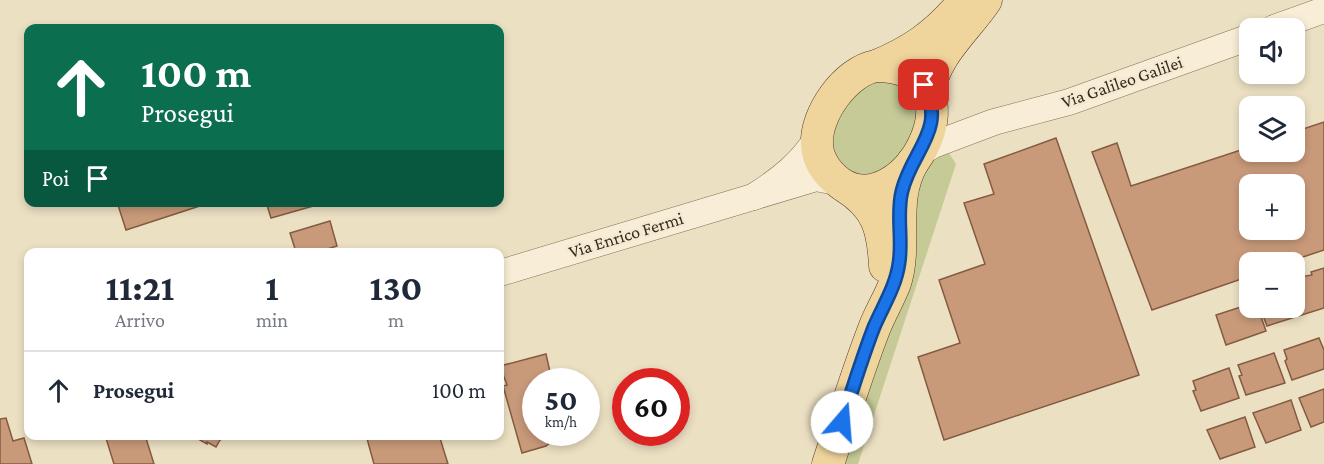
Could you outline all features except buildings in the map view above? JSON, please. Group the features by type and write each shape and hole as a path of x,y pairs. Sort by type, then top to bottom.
{"main road":[{"path":"876,66 904,55 937,31 965,0"},
{"path":"828,464 875,326 897,274 901,237 900,198 909,169 930,131 933,111 930,83 944,54 986,0"},
{"path":"875,326 886,270 882,232 872,210 855,192 833,178 823,166 817,145 821,122 843,85 867,67 891,66 912,73 924,85 930,97"},
{"path":"843,184 863,190 886,185 906,171 918,154"}],"street":[{"path":"1302,18 1324,10"},
{"name":"Via Galileo Galilei","path":"918,154 933,145 994,122 1069,102 1239,41"},
{"name":"Via Galileo Galilei","path":"930,97 943,116 952,121 973,125 994,122"},
{"name":"Via Enrico Fermi","path":"753,197 791,170 819,135"},
{"name":"Via Enrico Fermi","path":"504,272 816,178 843,184"}],"green space":[{"path":"871,80 909,85 921,112 905,150 890,166 872,176 846,172 829,149 834,123 846,104"},
{"path":"947,150 956,164 858,464 841,464 908,214 928,160"}],"route":[{"path":"842,422 862,359 894,284 899,264 901,192 909,169 930,131 933,111 924,85"}]}
